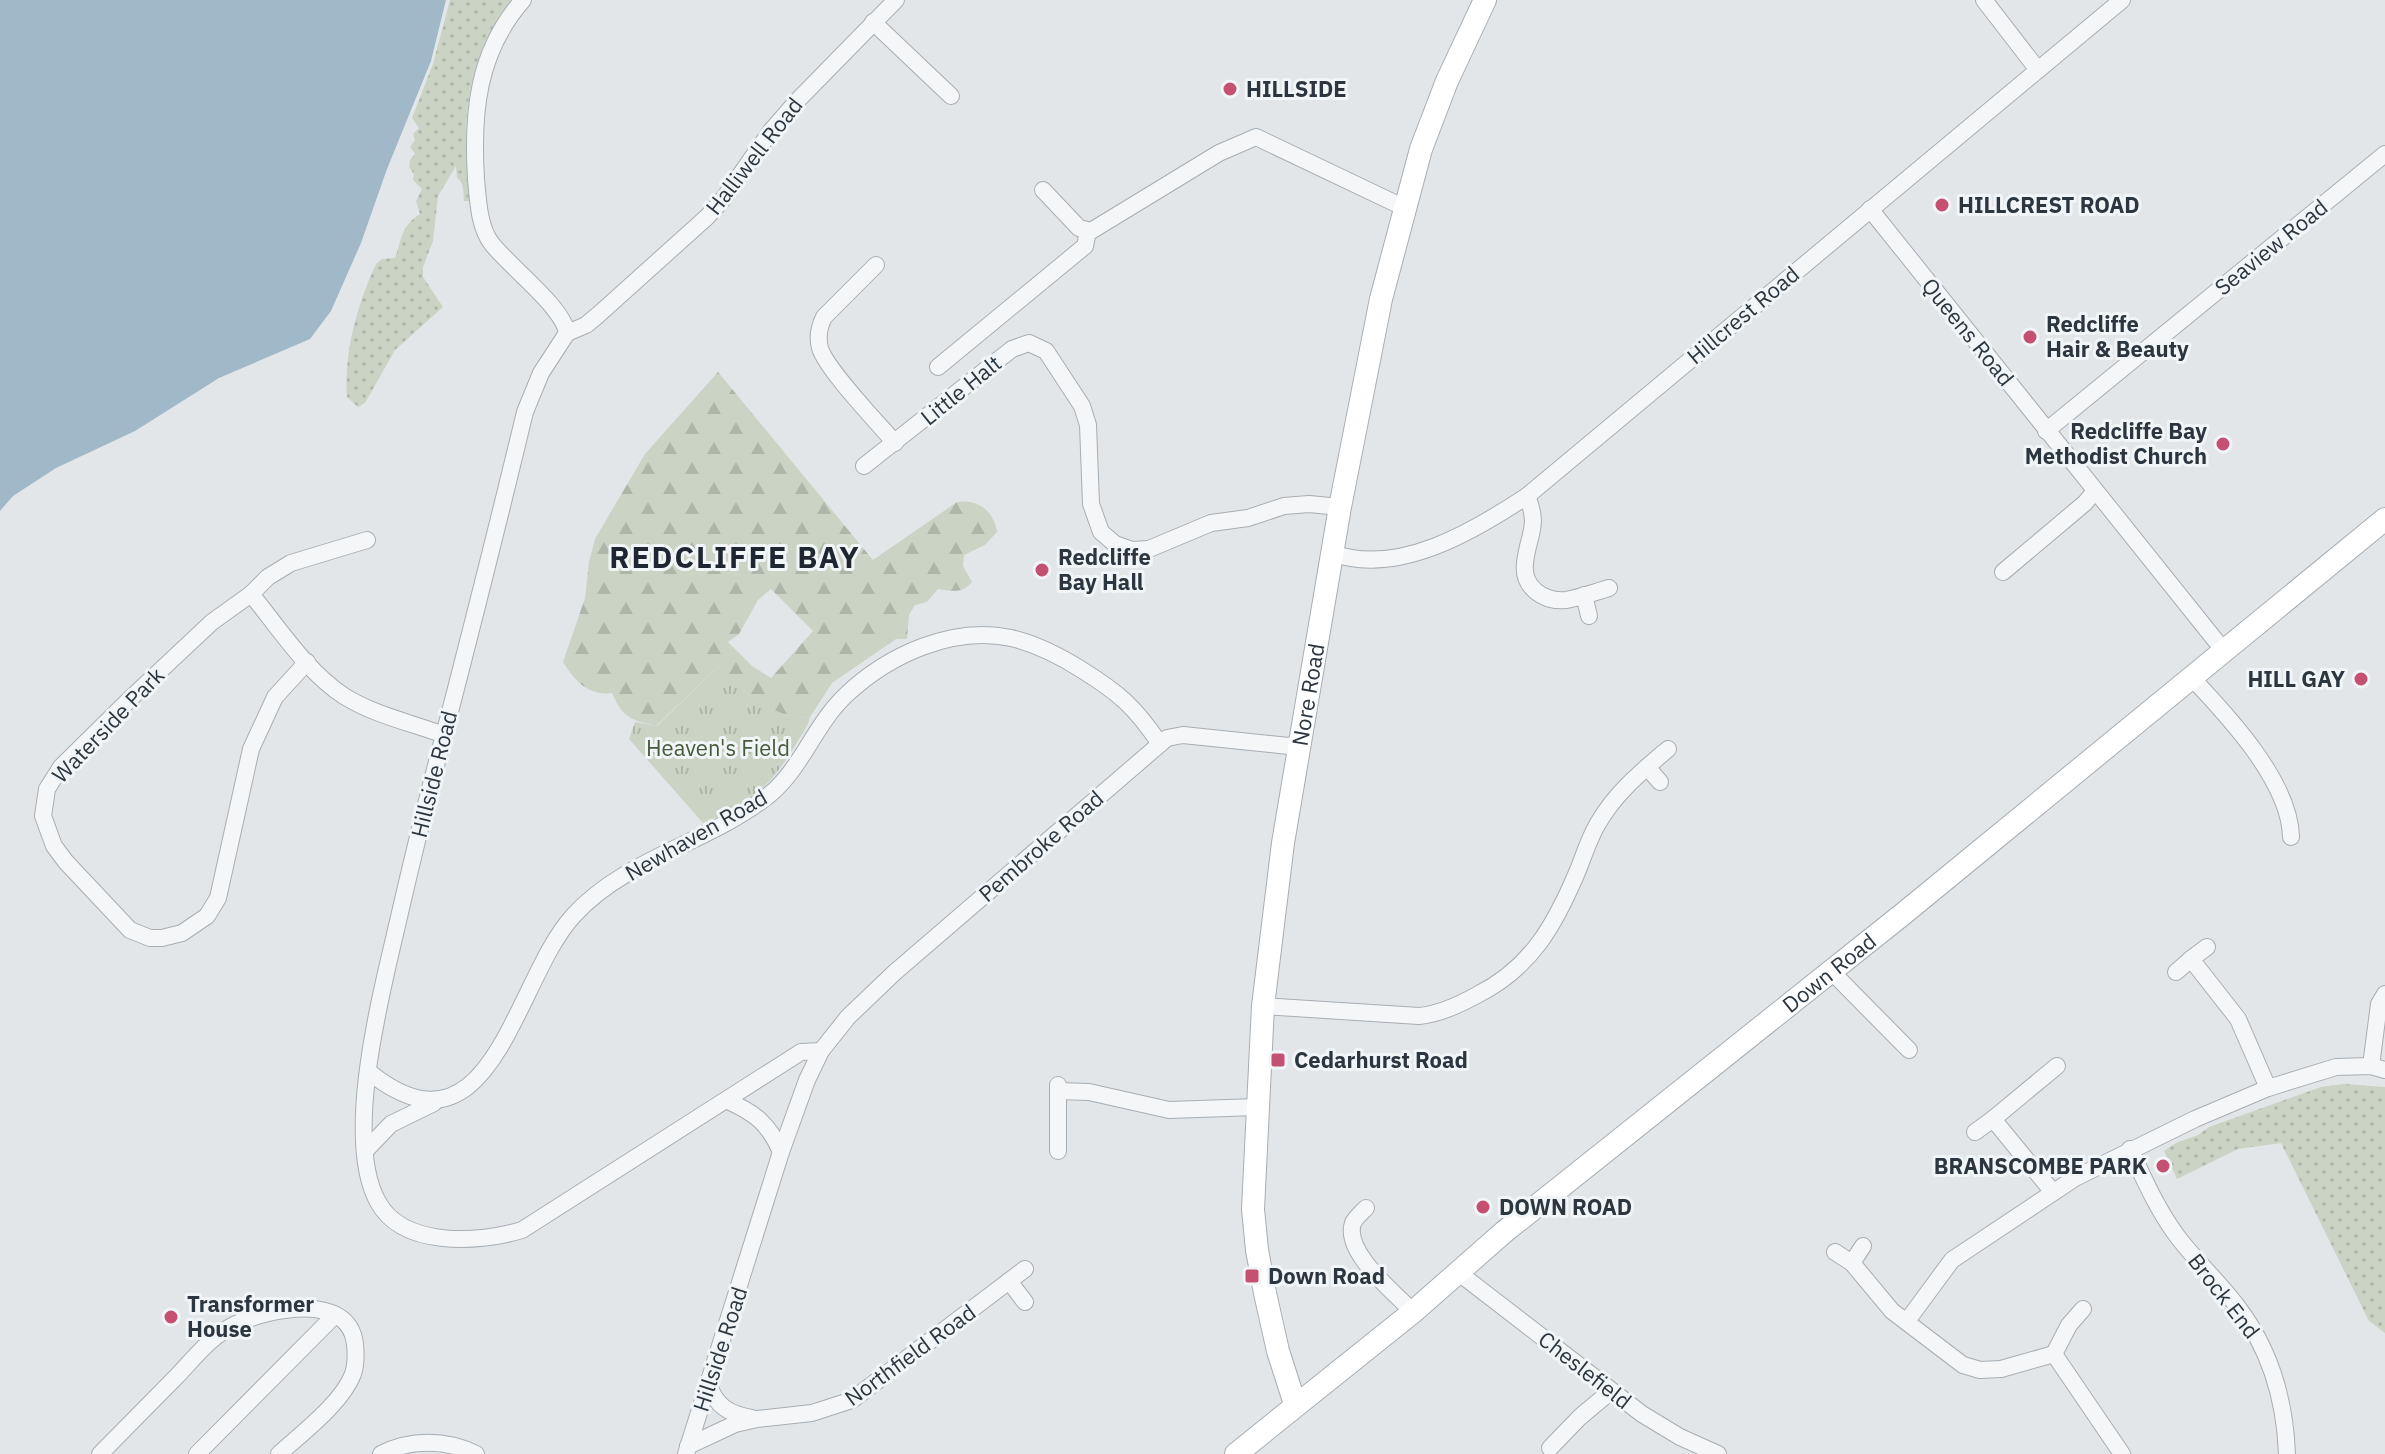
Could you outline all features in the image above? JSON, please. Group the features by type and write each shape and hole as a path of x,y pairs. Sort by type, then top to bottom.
{"street":[{"path":"523,0 493,47 480,84 474,117 480,214 490,242 559,316 567,333"},
{"name":"Halliwell Road","path":"567,333 586,325 707,217 771,131 896,0"},
{"name":"Nore Road","path":"1295,1404 1278,1351 1257,1250 1253,1209 1263,1006 1283,843 1340,507 1381,299 1421,149 1447,81 1485,0"},
{"path":"1984,0 2038,70"},
{"name":"Hillcrest Road","path":"1332,553 1364,561 1412,553 1445,543 1484,524 1527,496 2122,0"},
{"path":"873,22 951,96"},
{"path":"1043,190 1079,228 1088,231 1099,228 1219,153 1256,137 1405,208"},
{"name":"Seaview Road","path":"2046,431 2385,154"},
{"name":"Queens Road","path":"1870,209 2224,651"},
{"path":"938,367 1085,246 1088,231"},
{"path":"876,265 857,272 824,317 818,342 825,361 895,443"},
{"name":"Hillside Road","path":"567,333 541,373 525,412 444,735 380,1004 369,1072 365,1151 378,1204 397,1224 437,1236 491,1238 530,1226 801,1052 821,1051 781,1152 687,1450"},
{"name":"Little Halt","path":"864,466 1012,349 1029,343 1041,347 1082,406 1088,425 1091,504 1101,532 1122,547 1149,549 1211,523 1248,518 1284,506 1309,504 1340,507"},
{"path":"1527,496 1534,520 1524,565 1526,581 1539,594 1556,599 1609,588"},
{"path":"2026,566 2099,496"},
{"path":"2003,572 2085,503 2099,496"},
{"name":"Down Road","path":"1248,1450 1295,1404 1413,1312 1504,1232 1831,971 2385,519"},
{"name":"Waterside Park","path":"307,662 275,697 251,749 213,909 189,930 173,936 150,938 130,930 54,846 43,816 47,789 61,767 131,698 212,622 251,594 279,568 351,552 367,540"},
{"path":"251,594 307,662 352,700 444,735"},
{"path":"1584,595 1589,616"},
{"name":"Newhaven Road","path":"365,1151 391,1124 466,1089 485,1069 500,1047 553,943 576,912 650,860 727,822 770,794 793,769 837,704 863,679 890,661 926,646 957,638 992,635 1012,638 1062,658 1114,690 1132,706 1160,744"},
{"path":"2192,678 2215,702 2296,816 2291,837"},
{"path":"1160,744 1177,735 1289,746 1300,743"},
{"name":"Pembroke Road","path":"821,1051 848,1017 894,973 1160,744"},
{"path":"1263,1006 1419,1016 1439,1012 1494,987 1518,969 1541,943 1562,905 1601,818 1626,785 1668,749"},
{"path":"1647,767 1660,782"},
{"path":"2176,972 2207,947"},
{"path":"2191,959 2238,1019 2268,1088"},
{"path":"1831,971 1909,1050"},
{"path":"1907,1321 1952,1260 2052,1191 2130,1149 2268,1088 2329,1069 2378,1068 2379,1004 2385,994"},
{"path":"1975,1132 2057,1066"},
{"path":"369,1072 401,1093 436,1102"},
{"path":"1058,1151 1058,1088 1169,1110 1257,1107"},
{"path":"728,1101 748,1110 765,1123 781,1152"},
{"path":"1993,1119 2052,1191"},
{"name":"Brock End","path":"2130,1149 2167,1222 2238,1307 2260,1342 2283,1402 2287,1454"},
{"path":"1366,1208 1347,1216 1357,1251 1413,1312"},
{"path":"1852,1263 1863,1246"},
{"path":"1835,1252 1852,1263 1883,1302 1958,1362 1973,1369 2001,1369 2054,1354 2069,1325 2083,1309"},
{"name":"Northfield Road","path":"687,1450 713,1433 757,1419 812,1413 852,1400 1025,1269"},
{"name":"Cheslefield","path":"1459,1273 1657,1424 1718,1454"},
{"path":"1009,1281 1025,1302"},
{"path":"100,1454 218,1334 254,1317 279,1311 312,1309 335,1315 354,1334 356,1354 353,1373 345,1389 279,1454"},
{"path":"197,1454 335,1315"},
{"path":"2054,1354 2122,1454"},
{"name":"Northfield Road","path":"709,1385 715,1401 726,1410 757,1419"},
{"path":"1535,1437 1554,1451 1580,1417 1611,1391"},
{"path":"381,1454 402,1445 423,1443 457,1446 476,1454"}],"green space":[{"path":"450,0 512,0 483,48 470,95 466,145 469,201 464,201 456,166 438,196 433,241 423,267 423,277 443,307 395,350 365,403 358,407 347,397 353,329 376,264 382,259 395,258 406,228 420,214 416,201 422,189 413,180 414,174 409,167 415,154 410,147 415,140 413,134 419,128 412,118 433,64"},
{"path":"718,372 873,560 957,502 972,502 984,508 989,512 997,532 985,545 964,555 963,566 972,582 968,586 956,591 938,589 927,602 915,605 909,615 907,639 896,639 832,683 810,717 796,717 771,709 748,694 719,666 656,726 629,717 620,709 612,693 596,692 583,686 563,662 585,598 595,539 645,454","holes":["771,589 813,631 771,678 752,666 728,642 739,634 758,600"]},
{"name":"Heaven's Field","path":"719,666 771,709 796,717 810,717 787,758 768,783 733,809 703,823 629,739 635,722 657,726"},
{"path":"2344,1084 2385,1087 2385,1333 2369,1321 2281,1143 2238,1149 2177,1179 2164,1151 2209,1127 2321,1087"}],"water":[{"path":"0,0 446,0 431,61 361,243 331,311 310,339 219,378 135,431 56,468 13,496 0,511"}],"place":[{"name":"HILLSIDE","path":"1230,89"},
{"name":"HILLCREST ROAD","path":"1942,205"},
{"name":"Redcliffe Hair & Beauty","path":"2030,337"},
{"name":"Redcliffe Bay Methodist Church","path":"2223,444"},
{"name":"Redcliffe Bay Hall","path":"1042,570"},
{"name":"HILL GAY","path":"2361,679"},
{"name":"Cedarhurst Road","path":"1278,1060"},
{"name":"BRANSCOMBE PARK","path":"2163,1166"},
{"name":"DOWN ROAD","path":"1483,1207"},
{"name":"Down Road","path":"1252,1276"},
{"name":"Transformer House","path":"171,1317"}],"district":[{"name":"REDCLIFFE BAY","path":"735,558"}]}
